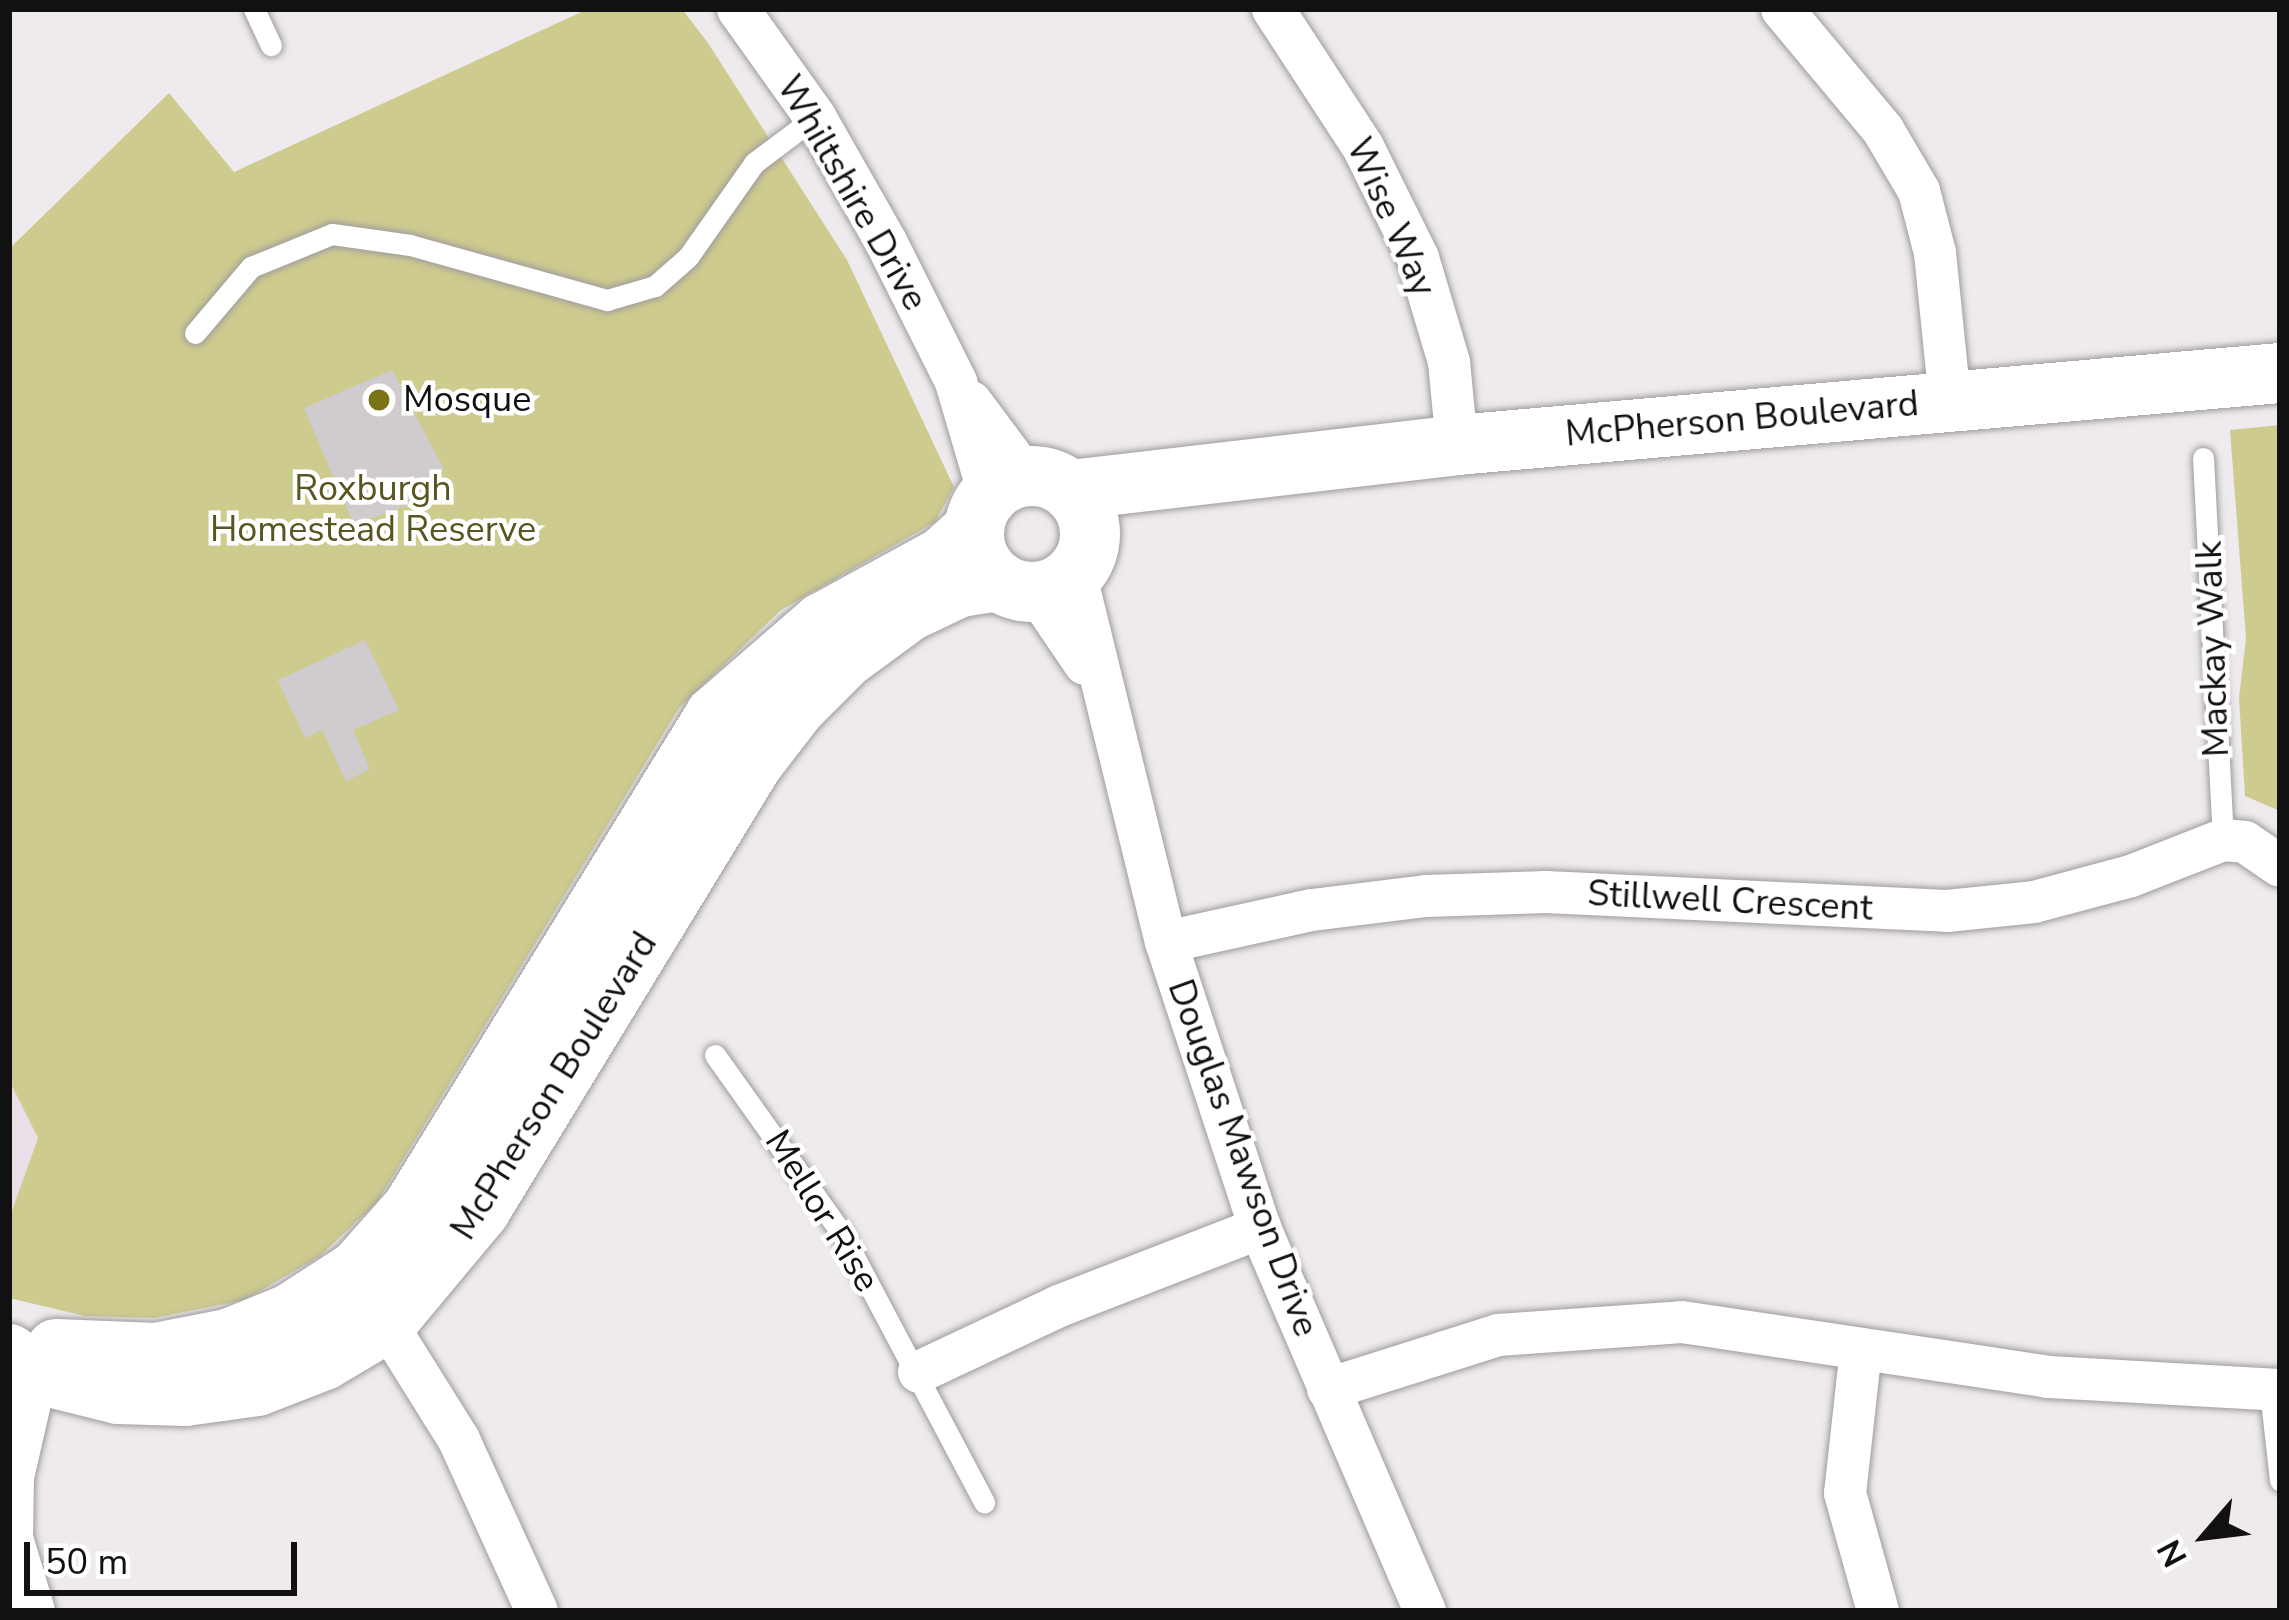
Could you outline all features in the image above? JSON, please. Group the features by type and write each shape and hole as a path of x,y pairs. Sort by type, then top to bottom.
{"street":[{"name":"Wise Way","path":"1273,9 1363,147 1418,257 1448,362 1456,446"},
{"path":"1782,9 1883,130 1919,191 1935,253 1950,400"},
{"name":"Whiltshire Drive","path":"742,10 815,117 1032,534"},
{"name":"McPherson Boulevard","path":"25,1354 156,1352 228,1339 290,1313 358,1270 412,1209 716,716 822,623 943,557 1130,508 1204,477 1456,446 2280,373"},
{"name":"McPherson Boulevard","path":"25,1354 118,1394 185,1396 257,1386 324,1360 386,1323 480,1210 754,764 796,707 844,658 909,611 960,587 1032,534"},
{"name":"Douglas Mawson Drive","path":"1032,534 1100,691 1166,942 1260,1228 1424,1611"},
{"path":"2223,839 2245,842 2280,866"},
{"name":"Stillwell Crescent","path":"1166,942 1312,910 1426,896 1546,892 1946,911 2034,902 2131,876 2223,839"},
{"path":"919,1372 1059,1306 1260,1228"},
{"path":"1328,1389 1477,1340 1595,1322 1682,1322 2114,1384 2275,1390"},
{"path":"386,1323 459,1439 538,1611"},
{"path":"1861,1349 1845,1493 1878,1611"},
{"path":"25,1354 12,1538 34,1611"}],"lane":[{"path":"254,9 271,45"},
{"path":"195,333 250,267 332,234 410,245 607,300 655,286 688,257 754,163 815,117"},
{"name":"Mackay Walk","path":"2203,458 2223,839"},
{"name":"Mellor Rise","path":"715,1055 841,1232 984,1502"},
{"path":"2275,1390 2280,1480"}],"shaded area":[{"path":"9,1080 38,1138 9,1219"}],"green space":[{"name":"Roxburgh Homestead Reserve","path":"588,9 682,9 847,260 954,487 935,522 781,610 679,708 377,1202 320,1256 244,1300 154,1318 85,1316 9,1298 9,1219 38,1138 9,1080 9,249 169,93 234,172"},
{"path":"2280,425 2280,811 2245,796 2239,698 2246,638 2230,430"}],"building":[{"path":"392,370 444,470 430,477 437,494 354,525 304,408"},
{"path":"365,640 399,710 353,730 370,769 346,781 322,730 305,738 278,680"}],"place":[{"name":"Mosque","path":"379,400"}]}
